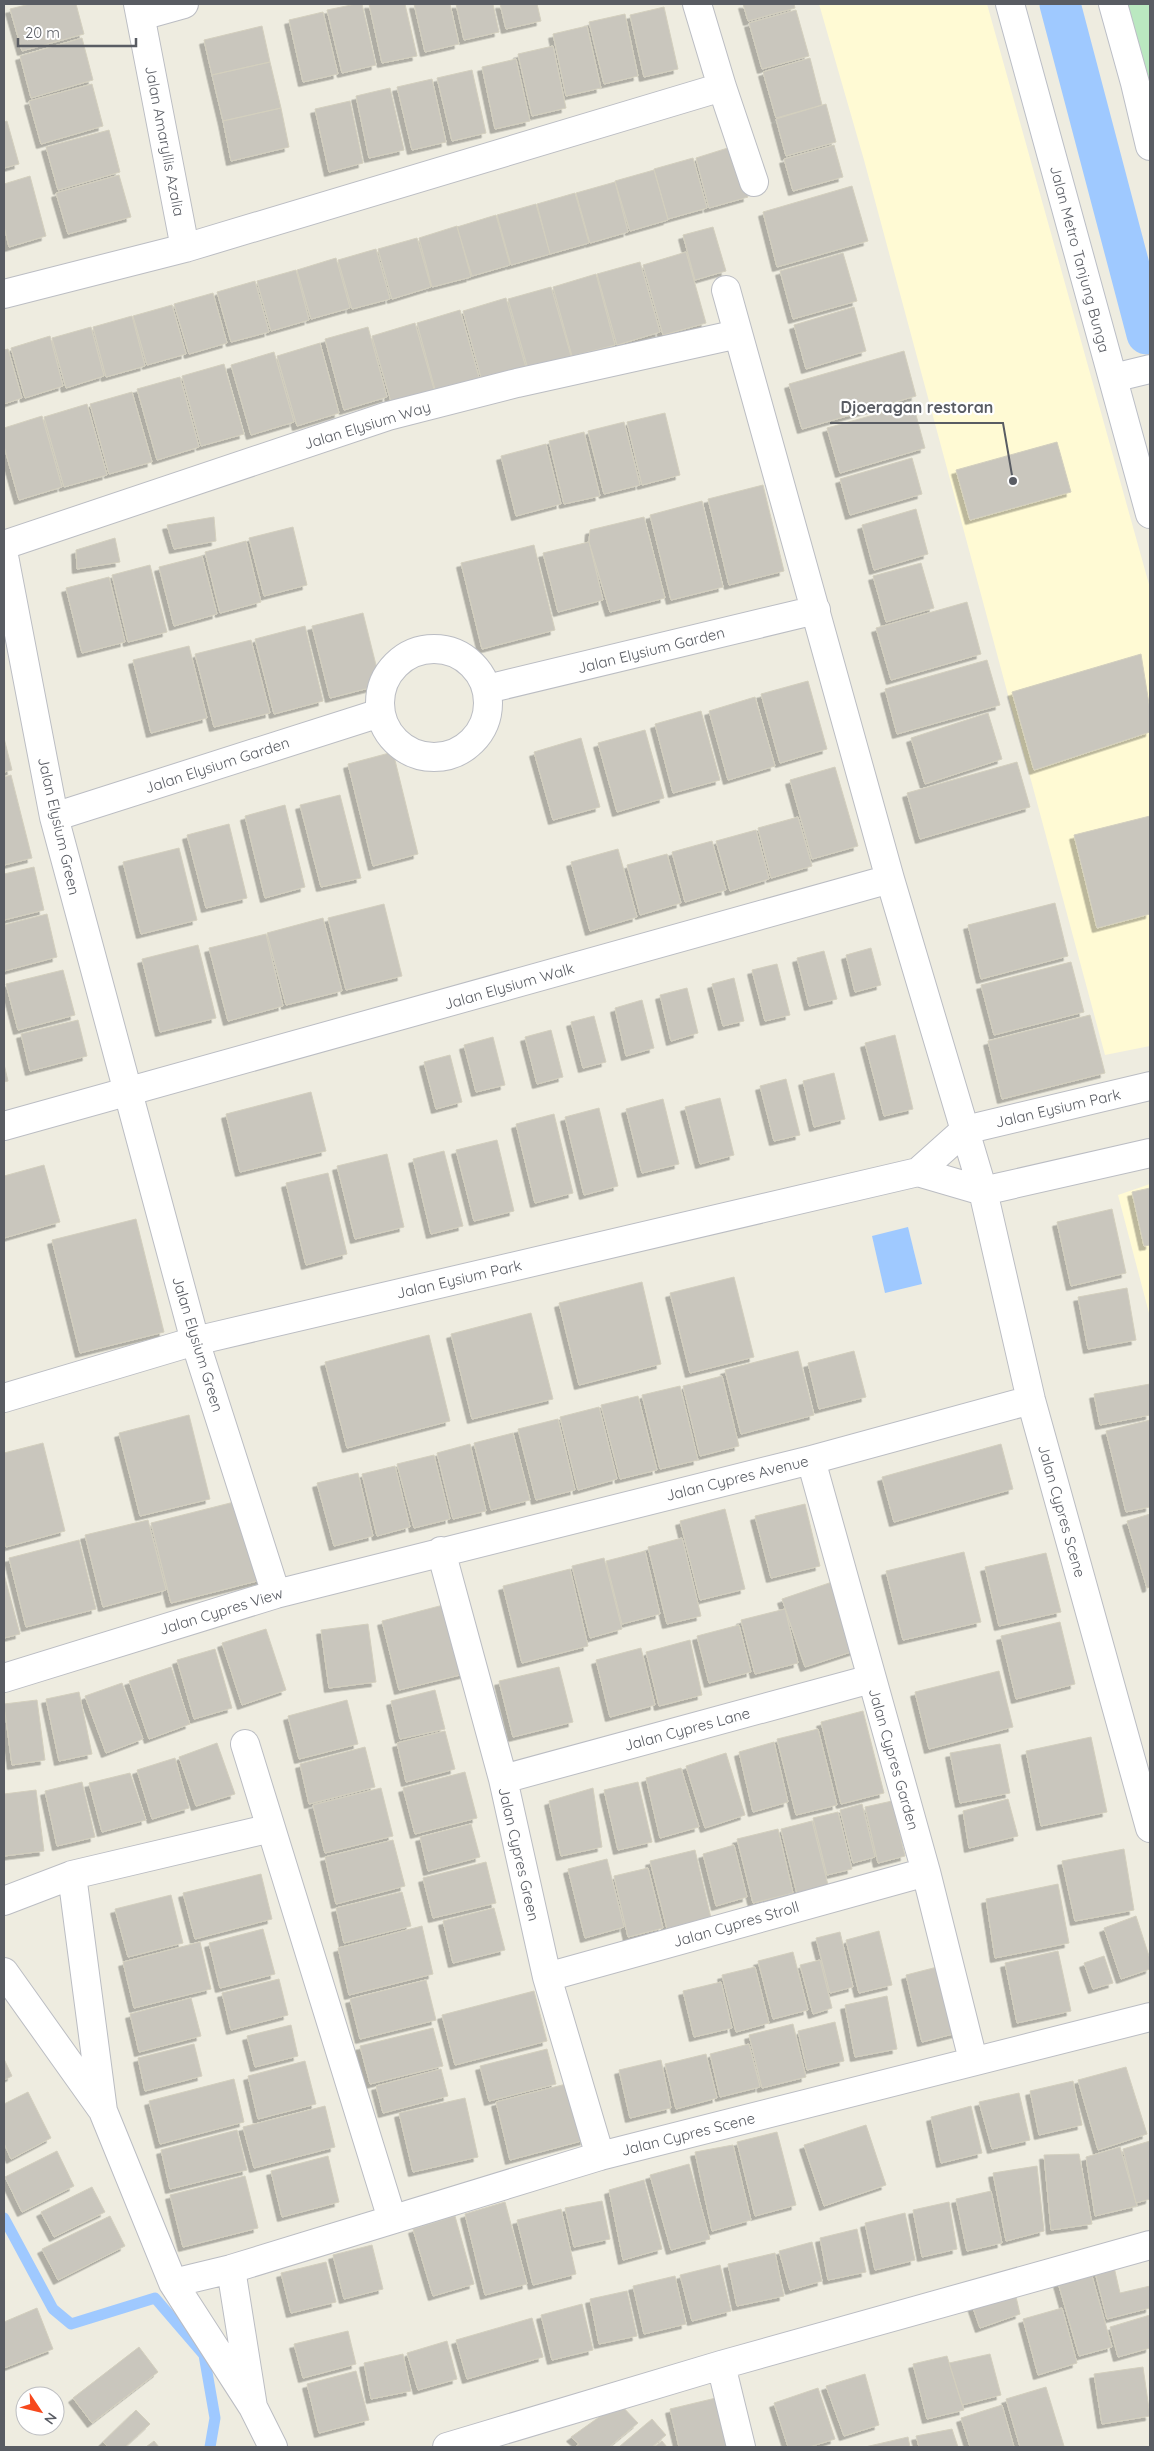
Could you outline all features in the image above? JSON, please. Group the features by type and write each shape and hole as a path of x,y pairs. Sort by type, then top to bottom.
{"street":[{"path":"139,10 184,4"},
{"path":"697,4 722,87 754,182"},
{"name":"Jalan Metro Tanjung Bunga","path":"1010,4 1150,514"},
{"path":"1112,4 1135,83 1150,146"},
{"name":"Jalan Amaryllis Azalia","path":"139,10 186,248"},
{"path":"4,294 186,248 722,87"},
{"name":"Jalan Cypres Scene","path":"726,290 890,879 983,1191 1031,1400 1150,1828"},
{"name":"Jalan Elysium Way","path":"4,545 388,416 527,381 738,334"},
{"path":"1113,378 1150,369"},
{"name":"Jalan Elysium Green","path":"4,556 54,817 195,1341 276,1594"},
{"name":"Jalan Elysium Garden","path":"487,689 816,610"},
{"path":"431,648 450,651 466,658 479,672 487,689 488,706 484,724 475,739 462,750 445,757 411,754 385,730 380,713 380,695 386,677 397,662 413,652 431,648"},
{"name":"Jalan Elysium Garden","path":"54,817 380,713"},
{"name":"Jalan Elysium Walk","path":"128,1092 890,879"},
{"name":"Jalan Eysium Park","path":"965,1130 1150,1086"},
{"path":"4,1126 128,1092"},
{"path":"918,1172 965,1130"},
{"path":"918,1172 983,1191 1150,1153"},
{"name":"Jalan Eysium Park","path":"4,1398 195,1341 918,1172"},
{"name":"Jalan Cypres Avenue","path":"441,1551 811,1460 1031,1400"},
{"name":"Jalan Cypres Garden","path":"811,1460 926,1872 973,2060"},
{"name":"Jalan Cypres View","path":"4,1678 276,1594 441,1551"},
{"name":"Jalan Cypres Green","path":"441,1551 502,1779 547,1977 600,2156"},
{"name":"Jalan Cypres Lane","path":"502,1779 871,1679"},
{"path":"245,1744 392,2219"},
{"path":"4,1901 72,1875 272,1828"},
{"name":"Jalan Cypres Stroll","path":"547,1977 926,1872"},
{"path":"72,1875 103,2111"},
{"path":"4,1972 103,2111 173,2283 253,2407 273,2447"},
{"name":"Jalan Cypres Scene","path":"173,2283 231,2269 600,2156 973,2060 1150,2017"},
{"path":"447,2447 721,2365 1150,2245"},
{"path":"231,2269 253,2407"},
{"path":"721,2365 742,2447"}],"shaded area":[{"path":"819,4 987,4 1150,588 1150,1046 1105,1055 864,160"},
{"path":"1150,1184 1150,1317 1118,1195"}],"green space":[{"path":"1126,4 1150,4 1150,92"}],"water":[{"path":"908,1227 922,1284 885,1293 872,1236"}],"building":[{"path":"30,4 76,4 84,34 22,51 10,9"},
{"path":"362,4 376,65 342,73 327,10"},
{"path":"369,4 405,4 417,56 382,63"},
{"path":"414,4 450,4 459,44 425,52"},
{"path":"456,4 493,4 499,32 464,40"},
{"path":"500,4 537,4 541,21 506,29"},
{"path":"743,4 794,4 795,8 748,21"},
{"path":"664,7 678,69 644,77 630,15"},
{"path":"796,10 809,56 762,69 749,23"},
{"path":"323,12 338,74 303,82 289,20"},
{"path":"625,14 638,76 604,84 589,22"},
{"path":"262,26 270,62 212,75 204,40"},
{"path":"587,26 601,88 566,96 553,34"},
{"path":"82,38 93,80 31,98 20,56"},
{"path":"553,46 566,108 532,116 518,54"},
{"path":"810,58 822,105 776,118 763,72"},
{"path":"516,59 530,121 495,129 482,67"},
{"path":"270,62 281,108 223,121 212,75"},
{"path":"472,70 486,133 452,141 437,78"},
{"path":"432,79 446,142 412,150 397,87"},
{"path":"92,84 103,126 41,144 29,101"},
{"path":"390,88 404,150 369,158 356,96"},
{"path":"350,101 363,163 329,172 315,109"},
{"path":"826,104 836,142 786,156 776,119"},
{"path":"281,108 289,147 231,161 223,121"},
{"path":"7,121 19,164 4,168 4,122"},
{"path":"109,130 120,172 58,190 46,147"},
{"path":"834,145 843,177 793,191 784,159"},
{"path":"734,146 748,197 709,208 696,158"},
{"path":"693,158 707,208 668,219 654,169"},
{"path":"654,170 668,220 630,231 615,181"},
{"path":"119,175 131,217 68,234 56,193"},
{"path":"30,176 46,236 9,247 4,226 4,184"},
{"path":"615,182 628,232 590,243 576,193"},
{"path":"852,186 868,241 777,267 763,212"},
{"path":"575,193 589,243 550,254 537,204"},
{"path":"536,204 550,254 511,265 497,215"},
{"path":"496,215 510,265 472,276 457,227"},
{"path":"457,226 471,277 432,287 419,238"},
{"path":"713,227 726,271 695,280 683,235"},
{"path":"417,238 431,287 392,299 378,249"},
{"path":"376,249 390,299 352,309 338,260"},
{"path":"686,252 706,323 663,335 643,265"},
{"path":"843,253 857,301 793,319 780,271"},
{"path":"336,258 350,308 311,319 297,270"},
{"path":"640,262 660,332 617,345 597,274"},
{"path":"296,270 309,320 271,331 257,281"},
{"path":"596,274 615,345 572,356 553,287"},
{"path":"255,281 269,332 231,342 217,292"},
{"path":"551,287 571,356 528,369 508,299"},
{"path":"213,293 227,343 189,354 174,304"},
{"path":"506,298 526,368 482,381 463,311"},
{"path":"172,305 186,354 147,365 133,316"},
{"path":"854,307 866,351 806,369 794,325"},
{"path":"460,310 480,381 436,393 417,323"},
{"path":"132,316 145,366 106,377 93,327"},
{"path":"415,323 435,393 392,405 372,336"},
{"path":"91,327 104,376 66,388 52,338"},
{"path":"368,327 387,397 344,410 325,339"},
{"path":"50,336 63,386 25,398 11,348"},
{"path":"320,343 339,413 297,426 277,356"},
{"path":"8,349 22,398 4,404 4,350"},
{"path":"904,351 916,396 802,429 789,384"},
{"path":"274,352 294,422 251,435 231,365"},
{"path":"224,364 244,434 201,446 182,376"},
{"path":"180,377 199,447 157,460 137,389"},
{"path":"132,392 152,462 109,474 90,404"},
{"path":"87,404 107,475 64,487 44,417"},
{"path":"913,404 925,448 840,473 827,428"},
{"path":"665,413 680,475 642,485 627,422"},
{"path":"42,416 62,487 19,500 4,446 4,428"},
{"path":"624,422 640,485 604,494 588,431"},
{"path":"584,432 600,496 564,504 549,441"},
{"path":"1057,442 1071,492 970,520 956,470"},
{"path":"546,444 561,504 516,516 501,456"},
{"path":"912,458 922,494 850,515 840,479"},
{"path":"763,485 784,571 729,585 708,499"},
{"path":"702,501 723,587 671,600 650,515"},
{"path":"916,509 928,554 874,570 862,525"},
{"path":"214,517 216,541 174,549 167,525"},
{"path":"644,517 665,598 610,612 589,542 590,530"},
{"path":"293,527 307,585 264,596 249,538"},
{"path":"115,538 120,562 77,569 76,550"},
{"path":"246,541 261,602 220,613 205,552"},
{"path":"589,542 603,600 558,612 543,553"},
{"path":"534,545 555,630 482,649 461,563"},
{"path":"202,556 217,614 174,626 159,567"},
{"path":"921,563 934,608 886,622 873,576"},
{"path":"150,565 167,632 128,642 112,575"},
{"path":"109,577 125,642 82,653 66,588"},
{"path":"967,602 981,654 891,680 876,628"},
{"path":"363,613 381,685 330,698 312,626"},
{"path":"305,626 323,701 274,714 255,639"},
{"path":"251,640 270,713 214,727 195,654"},
{"path":"189,646 207,718 151,733 133,660"},
{"path":"1141,654 1150,710 1150,732 1034,770 1012,692"},
{"path":"987,660 1000,705 897,734 885,689"},
{"path":"808,681 827,749 780,763 761,694"},
{"path":"755,697 775,766 728,780 709,711"},
{"path":"701,711 720,780 673,793 655,724"},
{"path":"988,713 1002,759 925,784 911,738"},
{"path":"645,730 664,798 617,812 598,743"},
{"path":"4,738 12,770 4,772"},
{"path":"581,738 600,807 553,820 534,752"},
{"path":"393,752 418,854 373,866 348,764"},
{"path":"1017,762 1030,807 920,839 907,793"},
{"path":"835,767 858,846 812,859 790,780"},
{"path":"11,775 32,858 4,865 4,777"},
{"path":"340,795 361,878 321,887 300,805"},
{"path":"285,805 305,887 265,898 245,816"},
{"path":"1150,816 1150,914 1097,928 1074,835"},
{"path":"798,817 812,866 771,878 758,828"},
{"path":"229,824 247,898 206,908 187,835"},
{"path":"756,830 769,879 730,891 716,841"},
{"path":"712,841 726,890 685,902 672,852"},
{"path":"179,848 197,920 141,934 123,862"},
{"path":"618,849 637,917 590,931 571,862"},
{"path":"667,854 681,903 640,915 627,865"},
{"path":"34,867 44,910 4,920 4,874"},
{"path":"1055,903 1068,956 981,979 968,925"},
{"path":"384,904 402,976 346,990 328,918"},
{"path":"47,914 57,957 4,971 4,925"},
{"path":"323,918 342,991 286,1005 267,933"},
{"path":"266,934 283,1006 228,1021 209,948"},
{"path":"198,945 216,1018 160,1032 142,959"},
{"path":"871,948 881,985 855,992 846,955"},
{"path":"824,951 837,999 809,1006 797,958"},
{"path":"1071,962 1084,1012 994,1035 981,985"},
{"path":"777,964 790,1015 765,1021 752,970"},
{"path":"63,970 75,1015 18,1030 6,984"},
{"path":"734,978 744,1021 723,1026 712,984"},
{"path":"687,988 698,1033 671,1041 660,995"},
{"path":"642,1000 654,1048 626,1056 615,1008"},
{"path":"1090,1015 1105,1073 1002,1099 988,1041"},
{"path":"594,1016 606,1062 583,1068 571,1022"},
{"path":"78,1020 87,1056 30,1071 21,1034"},
{"path":"551,1030 563,1077 537,1084 525,1037"},
{"path":"895,1035 913,1109 884,1116 865,1043"},
{"path":"493,1037 505,1085 476,1092 464,1045"},
{"path":"450,1055 462,1102 436,1109 424,1062"},
{"path":"4,1064 8,1081 4,1082"},
{"path":"834,1073 845,1119 814,1127 803,1081"},
{"path":"786,1079 800,1135 774,1141 760,1086"},
{"path":"311,1092 326,1151 240,1172 226,1114"},
{"path":"720,1098 734,1155 700,1164 685,1107"},
{"path":"663,1099 679,1164 642,1173 626,1109"},
{"path":"599,1108 618,1186 584,1195 565,1117"},
{"path":"554,1114 573,1193 535,1203 516,1124"},
{"path":"497,1140 514,1211 474,1221 456,1150"},
{"path":"444,1151 463,1226 431,1234 413,1159"},
{"path":"387,1154 404,1227 355,1239 337,1166"},
{"path":"44,1165 60,1222 4,1238 4,1176"},
{"path":"328,1173 347,1254 306,1265 286,1183"},
{"path":"1150,1188 1150,1245 1144,1246 1132,1192"},
{"path":"1112,1209 1126,1273 1071,1286 1057,1222"},
{"path":"136,1219 164,1332 80,1353 52,1240"},
{"path":"734,1277 754,1357 690,1373 670,1293"},
{"path":"642,1282 661,1364 579,1385 559,1303"},
{"path":"1127,1288 1136,1340 1088,1349 1078,1297"},
{"path":"531,1313 553,1399 472,1419 451,1334"},
{"path":"429,1335 450,1421 347,1448 325,1362"},
{"path":"798,1351 814,1415 741,1434 725,1370"},
{"path":"854,1351 866,1397 819,1409 808,1363"},
{"path":"722,1376 739,1446 700,1456 683,1386"},
{"path":"1150,1384 1150,1415 1100,1425 1094,1394"},
{"path":"680,1386 698,1460 660,1469 642,1395"},
{"path":"638,1396 657,1470 620,1479 601,1405"},
{"path":"599,1407 617,1479 578,1490 560,1417"},
{"path":"189,1415 210,1499 140,1516 119,1433"},
{"path":"558,1419 575,1490 536,1500 518,1429"},
{"path":"1150,1420 1150,1507 1126,1512 1106,1431"},
{"path":"513,1433 530,1500 491,1510 474,1443"},
{"path":"43,1443 65,1531 6,1547 4,1539 4,1453"},
{"path":"470,1444 486,1511 453,1519 437,1453"},
{"path":"1001,1444 1013,1489 894,1522 882,1477"},
{"path":"434,1455 450,1519 414,1528 397,1464"},
{"path":"395,1466 410,1527 377,1536 362,1474"},
{"path":"358,1473 373,1536 334,1546 317,1483"},
{"path":"246,1499 265,1579 171,1603 151,1523"},
{"path":"805,1504 820,1566 771,1578 755,1516"},
{"path":"725,1509 745,1589 700,1600 680,1521"},
{"path":"1150,1514 1150,1587 1147,1588 1127,1521"},
{"path":"148,1520 166,1590 103,1607 85,1535"},
{"path":"682,1538 701,1616 667,1624 648,1547"},
{"path":"79,1540 96,1609 26,1627 9,1558"},
{"path":"645,1551 660,1614 622,1624 606,1561"},
{"path":"964,1552 981,1622 903,1640 886,1571"},
{"path":"1046,1553 1061,1612 999,1626 985,1567"},
{"path":"604,1558 622,1629 590,1638 572,1566"},
{"path":"570,1569 588,1646 522,1663 503,1586"},
{"path":"4,1574 20,1634 4,1638"},
{"path":"838,1580 860,1649 805,1667 782,1599"},
{"path":"451,1603 468,1673 399,1690 382,1621"},
{"path":"785,1609 798,1663 755,1674 741,1620"},
{"path":"1060,1622 1075,1684 1016,1699 1001,1636"},
{"path":"368,1624 376,1682 329,1688 321,1630"},
{"path":"739,1625 751,1672 709,1683 697,1636"},
{"path":"266,1629 286,1690 242,1705 222,1643"},
{"path":"690,1640 702,1695 659,1706 646,1652"},
{"path":"641,1648 655,1705 610,1717 596,1660"},
{"path":"215,1649 232,1708 194,1719 177,1660"},
{"path":"171,1667 190,1724 149,1739 129,1681"},
{"path":"559,1667 573,1722 513,1737 499,1681"},
{"path":"999,1671 1013,1727 929,1749 915,1692"},
{"path":"122,1683 143,1739 106,1753 85,1696"},
{"path":"435,1690 445,1729 400,1739 391,1701"},
{"path":"79,1692 92,1754 59,1761 46,1699"},
{"path":"37,1700 45,1760 12,1765 4,1704"},
{"path":"347,1700 358,1744 299,1759 288,1716"},
{"path":"863,1711 884,1793 841,1804 821,1722"},
{"path":"818,1729 837,1805 796,1815 777,1739"},
{"path":"445,1731 455,1769 406,1782 397,1743"},
{"path":"1091,1737 1107,1812 1041,1826 1026,1751"},
{"path":"774,1742 788,1802 753,1812 739,1752"},
{"path":"217,1743 235,1794 196,1806 179,1757"},
{"path":"1000,1744 1010,1793 960,1803 950,1753"},
{"path":"365,1747 375,1787 309,1804 300,1764"},
{"path":"726,1753 745,1815 705,1828 686,1766"},
{"path":"175,1758 189,1808 152,1819 137,1770"},
{"path":"681,1768 699,1827 660,1838 646,1778"},
{"path":"465,1772 477,1818 415,1834 403,1788"},
{"path":"130,1773 146,1820 102,1832 89,1783"},
{"path":"82,1782 95,1837 57,1846 45,1791"},
{"path":"638,1782 652,1842 618,1850 604,1790"},
{"path":"381,1788 393,1836 325,1853 313,1805"},
{"path":"593,1788 602,1847 561,1856 549,1801"},
{"path":"36,1790 44,1851 4,1856 4,1794"},
{"path":"1008,1799 1018,1836 969,1848 963,1811"},
{"path":"892,1801 905,1856 878,1863 865,1807"},
{"path":"862,1804 875,1857 853,1863 840,1810"},
{"path":"838,1812 852,1869 827,1875 813,1818"},
{"path":"812,1821 828,1885 797,1894 781,1829"},
{"path":"471,1824 480,1857 428,1871 420,1837"},
{"path":"778,1829 793,1893 753,1903 737,1839"},
{"path":"393,1840 405,1886 336,1904 325,1857"},
{"path":"734,1845 747,1897 716,1906 703,1854"},
{"path":"1124,1849 1134,1910 1075,1921 1062,1861"},
{"path":"695,1850 711,1918 667,1929 650,1861"},
{"path":"607,1859 624,1927 585,1938 568,1869"},
{"path":"486,1862 496,1903 433,1918 423,1878"},
{"path":"648,1868 663,1928 628,1937 614,1876"},
{"path":"261,1874 272,1919 195,1939 183,1893"},
{"path":"1058,1884 1069,1943 995,1958 986,1899"},
{"path":"402,1892 411,1926 344,1943 336,1908"},
{"path":"171,1895 183,1943 128,1957 115,1909"},
{"path":"494,1908 505,1950 453,1963 443,1921"},
{"path":"1136,1916 1150,1959 1150,1969 1121,1979 1104,1928"},
{"path":"422,1926 433,1974 349,1995 338,1948"},
{"path":"263,1929 275,1974 220,1988 209,1943"},
{"path":"879,1931 892,1985 859,1993 846,1940"},
{"path":"840,1932 853,1987 830,1993 816,1938"},
{"path":"200,1942 211,1989 134,2008 123,1962"},
{"path":"1058,1951 1071,2011 1017,2023 1005,1963"},
{"path":"793,1952 808,2010 773,2019 758,1961"},
{"path":"1104,1956 1113,1983 1093,1989 1084,1963"},
{"path":"820,1960 832,2008 813,2014 800,1965"},
{"path":"949,1964 965,2031 922,2042 906,1975"},
{"path":"755,1967 769,2023 736,2032 722,1975"},
{"path":"279,1979 288,2015 231,2030 222,1993"},
{"path":"426,1980 436,2020 360,2039 350,1999"},
{"path":"721,1982 732,2028 694,2037 683,1991"},
{"path":"534,1991 547,2041 455,2065 442,2015"},
{"path":"887,1996 897,2049 855,2057 845,2005"},
{"path":"191,1998 201,2036 139,2052 130,2014"},
{"path":"835,2022 844,2061 807,2070 798,2031"},
{"path":"793,2024 806,2077 762,2088 749,2035"},
{"path":"291,2025 298,2056 255,2067 247,2036"},
{"path":"433,2028 443,2066 370,2084 360,2046"},
{"path":"194,2044 202,2076 145,2091 138,2058"},
{"path":"749,2044 760,2087 720,2097 710,2054"},
{"path":"547,2049 556,2084 489,2101 480,2066"},
{"path":"706,2054 717,2098 676,2109 665,2064"},
{"path":"4,2059 12,2076 4,2080"},
{"path":"661,2060 671,2108 630,2118 619,2070"},
{"path":"305,2061 316,2104 258,2119 248,2076"},
{"path":"1126,2067 1147,2134 1098,2150 1078,2080"},
{"path":"441,2069 448,2096 383,2113 376,2086"},
{"path":"234,2079 244,2122 160,2144 149,2101"},
{"path":"1073,2081 1082,2125 1039,2135 1030,2091"},
{"path":"570,2083 585,2140 510,2160 496,2102"},
{"path":"28,2092 51,2138 11,2159 4,2143 4,2104"},
{"path":"1019,2093 1030,2140 992,2149 979,2102"},
{"path":"465,2098 478,2157 413,2172 399,2113"},
{"path":"325,2106 335,2147 254,2168 243,2127"},
{"path":"971,2106 982,2153 941,2163 931,2117"},
{"path":"866,2125 886,2185 824,2206 804,2145"},
{"path":"237,2130 247,2170 170,2189 161,2150"},
{"path":"777,2132 796,2205 755,2216 737,2142"},
{"path":"1150,2141 1150,2199 1136,2203 1123,2149"},
{"path":"733,2145 751,2220 712,2231 695,2152"},
{"path":"1120,2147 1137,2206 1095,2216 1086,2157"},
{"path":"57,2151 74,2186 22,2212 5,2177"},
{"path":"1079,2154 1092,2224 1051,2230 1044,2155"},
{"path":"328,2156 339,2202 282,2217 271,2171"},
{"path":"689,2164 710,2239 671,2250 650,2175"},
{"path":"1037,2166 1044,2231 1006,2241 993,2173"},
{"path":"245,2176 258,2228 183,2247 170,2195"},
{"path":"644,2180 662,2249 623,2260 609,2190"},
{"path":"92,2187 105,2212 54,2237 41,2212"},
{"path":"991,2191 1002,2243 967,2251 956,2199"},
{"path":"602,2201 610,2239 574,2247 565,2208"},
{"path":"505,2202 527,2284 485,2295 465,2214"},
{"path":"949,2202 957,2249 922,2257 913,2210"},
{"path":"561,2209 576,2274 533,2285 517,2220"},
{"path":"905,2213 915,2260 875,2270 865,2223"},
{"path":"110,2216 125,2246 58,2280 42,2249"},
{"path":"455,2216 474,2284 433,2296 413,2229"},
{"path":"857,2229 866,2272 828,2280 820,2238"},
{"path":"812,2242 822,2281 790,2290 779,2251"},
{"path":"372,2245 383,2289 344,2299 333,2255"},
{"path":"775,2253 784,2296 737,2306 728,2264"},
{"path":"326,2262 336,2302 291,2313 281,2273"},
{"path":"720,2265 731,2311 692,2321 680,2275"},
{"path":"1114,2267 1120,2293 1150,2286 1150,2308 1107,2319 1095,2272"},
{"path":"1090,2269 1112,2347 1079,2356 1057,2279"},
{"path":"675,2276 686,2324 644,2334 633,2286"},
{"path":"1014,2288 1020,2314 980,2328 970,2299"},
{"path":"627,2291 637,2336 599,2344 590,2299"},
{"path":"582,2304 593,2350 552,2360 541,2315"},
{"path":"37,2308 53,2349 4,2368 4,2322"},
{"path":"1062,2308 1077,2363 1038,2375 1023,2319"},
{"path":"1150,2315 1150,2348 1118,2357 1110,2327"},
{"path":"532,2318 543,2357 467,2379 456,2340"},
{"path":"348,2331 356,2364 303,2378 294,2344"},
{"path":"447,2341 457,2379 418,2390 407,2353"},
{"path":"139,2347 158,2372 92,2423 73,2398"},
{"path":"403,2354 411,2391 371,2399 364,2363"},
{"path":"990,2354 1001,2395 962,2405 949,2363"},
{"path":"947,2356 964,2410 927,2419 913,2364"},
{"path":"1143,2367 1150,2416 1102,2424 1094,2374"},
{"path":"356,2371 369,2420 319,2433 307,2384"},
{"path":"865,2374 879,2425 844,2436 826,2386"},
{"path":"1046,2387 1064,2446 1020,2447 1006,2399"},
{"path":"818,2388 835,2439 809,2447 788,2447 774,2403"},
{"path":"720,2397 731,2447 679,2447 670,2409"},
{"path":"619,2403 638,2423 609,2447 575,2447 579,2444 571,2437"},
{"path":"1002,2405 1014,2447 970,2447 961,2418"},
{"path":"136,2410 150,2424 125,2447 108,2447 103,2442"},
{"path":"652,2419 666,2435 652,2447 619,2447"},
{"path":"952,2429 958,2447 919,2447 916,2436"},
{"path":"908,2437 910,2447 865,2447"},
{"path":"154,2441 159,2447 146,2447"},
{"path":"662,2441 667,2447 654,2447"}],"waterway":[{"path":"1060,4 1147,334"},
{"path":"4,2218 53,2309 71,2324 155,2298 204,2355 215,2418 210,2447"}],"place":[{"name":"Djoeragan restoran","path":"1013,481"}]}
